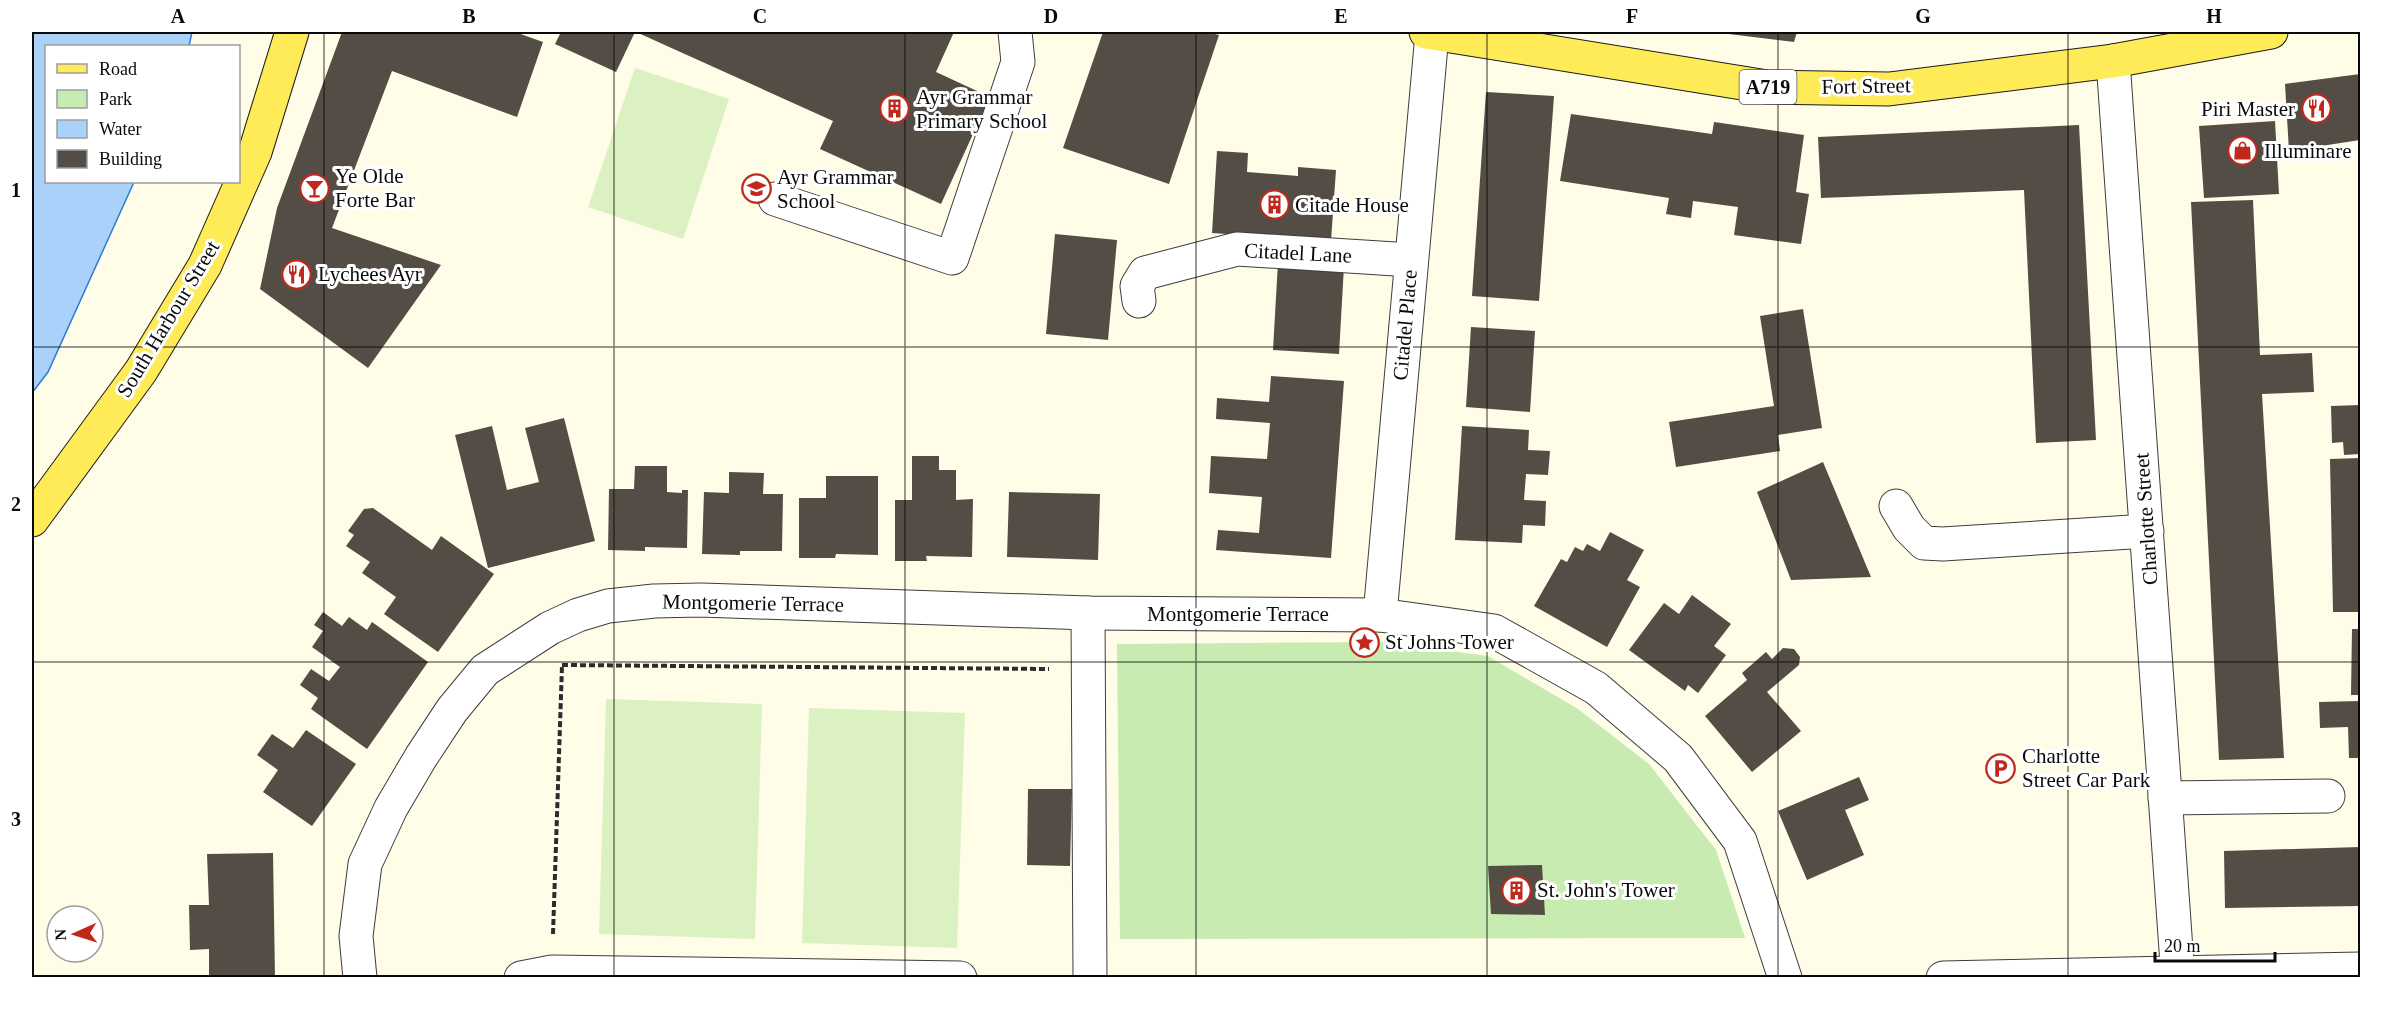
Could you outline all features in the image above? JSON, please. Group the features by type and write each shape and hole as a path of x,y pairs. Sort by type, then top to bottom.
{"main road":[{"name":"South Harbour Street","path":"32,520 141,371 205,265 255,152 292,32"},
{"name":"Fort Street","path":"1429,33 1767,87 1889,89 2113,60 2271,32"}],"street":[{"path":"775,200 952,258 1018,62 1015,32"},
{"name":"Citadel Place","path":"1380,615 1429,33"},
{"name":"Charlotte Street","path":"2113,60 2178,975"},
{"name":"Citadel Lane","path":"1139,301 1137,286 1145,273 1237,249 1411,260"},
{"path":"1896,506 1909,528 1924,543 1944,544 2147,531"},
{"name":"Montgomerie Terrace","path":"360,978 356,936 365,864 391,808 452,710 485,670 550,628 608,606 654,600 701,600 1088,613 1380,615 1494,631 1596,688 1678,758 1740,841 1785,978"},
{"path":"1088,613 1090,978"},
{"path":"2165,798 2328,796"},
{"path":"1943,978 2178,975 2361,969"},
{"path":"536,975 960,978"}],"path":[{"path":"536,975 562,665 1049,669"}],"green space":[{"path":"635,68 729,99 683,239 588,207"},
{"path":"1379,642 1488,656 1578,709 1649,764 1716,850 1745,938 1120,939 1117,644"},
{"path":"606,699 762,704 755,939 599,934"},
{"path":"809,708 965,713 957,948 802,943"}],"water":[{"path":"32,32 192,32 189,45 45,45 45,183 134,183 48,372 32,393"}],"building":[{"path":"342,32 515,32 543,42 517,117 392,71 332,228 441,265 368,368 260,289 277,208"},
{"path":"561,32 635,32 616,72 555,44"},
{"name":"Ayr Grammar Primary School","path":"636,32 954,32 936,72 990,97 941,204 820,149 833,121"},
{"path":"1103,32 1207,32 1219,35 1169,184 1063,148"},
{"path":"1712,32 1797,32 1794,42"},
{"path":"2360,74 2360,140 2289,151 2285,84"},
{"path":"1486,92 1554,96 1539,301 1472,296"},
{"path":"1571,114 1712,134 1714,122 1804,135 1796,192 1809,194 1801,244 1734,235 1738,207 1693,201 1691,218 1666,214 1669,198 1560,181"},
{"path":"2275,121 2279,194 2204,198 2199,126"},
{"path":"2079,125 2096,440 2036,443 2024,190 1821,198 1818,137"},
{"name":"Citade House","path":"1217,151 1248,153 1247,172 1298,176 1298,167 1336,170 1331,241 1212,233"},
{"path":"2253,200 2260,355 2312,353 2314,392 2262,394 2284,758 2219,760 2191,202"},
{"path":"1055,234 1117,240 1108,340 1046,334"},
{"path":"1278,262 1344,266 1339,354 1273,350"},
{"path":"1803,309 1822,428 1778,435 1780,451 1676,467 1669,422 1774,406 1760,316"},
{"path":"1471,327 1535,331 1530,412 1466,407"},
{"path":"1271,376 1344,381 1331,558 1216,550 1218,530 1259,533 1262,497 1209,493 1211,456 1267,459 1270,423 1216,419 1217,398 1269,402"},
{"path":"2360,405 2360,454 2344,455 2343,442 2332,443 2331,406"},
{"path":"564,418 595,541 488,568 455,435 492,426 507,490 539,482 525,428"},
{"path":"1462,426 1529,430 1528,450 1550,451 1548,475 1526,474 1524,500 1546,501 1545,526 1523,525 1522,543 1455,540"},
{"path":"912,456 939,456 939,470 956,470 956,500 973,499 972,557 926,556 927,561 895,561 895,500 912,500"},
{"path":"2360,458 2360,612 2333,612 2330,459"},
{"path":"1823,462 1871,577 1791,580 1757,492"},
{"path":"635,466 667,466 667,492 682,493 682,490 688,490 687,548 645,547 645,551 608,550 609,489 634,489"},
{"path":"729,472 764,473 763,494 783,494 782,551 740,551 740,555 702,554 704,492 729,493"},
{"path":"826,476 878,476 878,555 836,554 835,558 799,558 799,498 826,498"},
{"path":"1009,492 1100,494 1098,560 1007,557"},
{"path":"373,508 432,550 441,536 494,574 438,652 384,614 396,597 362,573 370,562 346,546 354,535 348,531 364,509"},
{"path":"1610,532 1644,550 1627,580 1640,587 1607,647 1534,606 1561,559 1567,562 1575,547 1583,551 1587,544 1600,551"},
{"path":"1692,595 1731,624 1714,646 1726,655 1698,693 1688,685 1685,691 1629,650 1664,603 1679,614"},
{"path":"323,612 342,626 349,617 367,630 372,622 428,662 367,749 311,709 318,698 300,685 311,669 329,681 340,667 312,647 323,631 314,625"},
{"path":"2352,629 2360,629 2360,695 2351,695"},
{"path":"1783,648 1794,649 1800,657 1799,665 1767,692 1801,731 1752,772 1705,716 1747,680 1742,673 1766,652 1772,659"},
{"path":"2360,701 2360,758 2349,758 2348,727 2320,728 2319,702"},
{"path":"306,730 356,764 312,826 263,792 278,770 257,755 272,734 293,748"},
{"path":"1859,777 1869,800 1845,810 1864,855 1807,880 1778,811"},
{"path":"1028,789 1072,789 1070,866 1027,865"},
{"path":"2360,847 2360,906 2225,908 2224,851"},
{"path":"273,853 275,978 209,978 209,949 190,950 189,905 209,905 207,854"},
{"name":"St. John's Tower","path":"1542,865 1545,915 1491,914 1488,866"}],"place":[{"name":"Ayr Grammar Primary School","path":"895,109"},
{"name":"Piri Master","path":"2316,109"},
{"name":"Illuminare","path":"2243,151"},
{"name":"Ye Olde Forte Bar","path":"314,188"},
{"name":"Ayr Grammar School","path":"756,189"},
{"name":"Citade House","path":"1274,205"},
{"name":"Lychees Ayr","path":"297,274"},
{"name":"St Johns Tower","path":"1364,642"},
{"name":"Charlotte Street Car Park","path":"2001,768"},
{"name":"St. John's Tower","path":"1516,890"}]}
